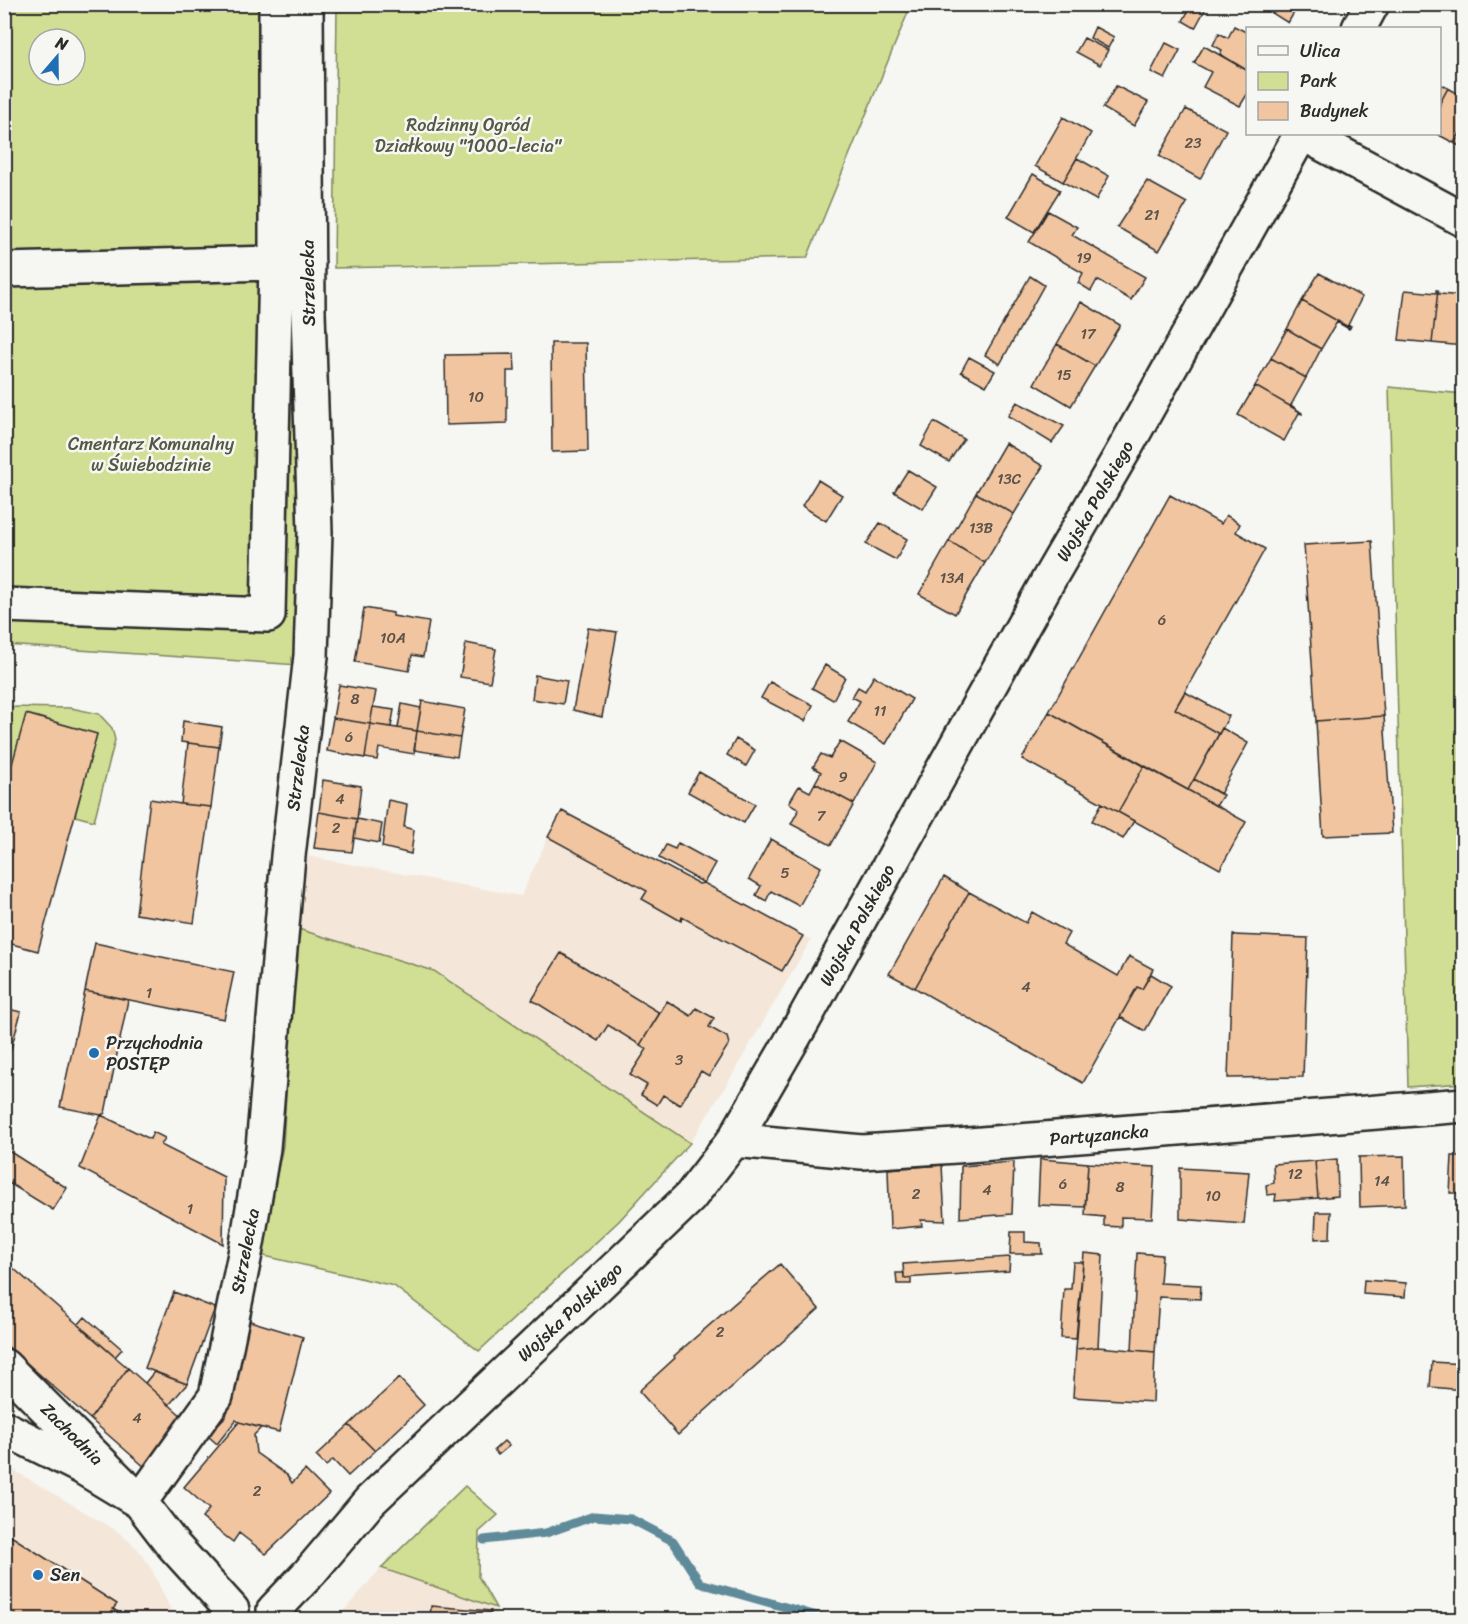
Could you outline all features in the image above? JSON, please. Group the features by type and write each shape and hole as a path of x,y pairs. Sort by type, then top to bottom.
{"street":[{"path":"4,605 268,615 292,263 276,4"},
{"name":"Strzelecka","path":"140,1502 216,1396 263,1148 288,856 311,656 315,532 292,263 306,4"},
{"path":"1360,27 1372,4"},
{"name":"Wojska Polskiego","path":"277,1615 370,1501 690,1197 734,1140 1301,135"},
{"path":"1304,135 1464,220"},
{"path":"4,270 292,263"},
{"name":"Partyzancka","path":"734,1140 862,1152 1464,1105"},
{"name":"Zachodnia","path":"4,1366 140,1502 229,1615"},
{"name":"Zachodnia","path":"4,1428 82,1467 140,1502"},
{"path":"229,1615 240,1605 258,1602 267,1605 277,1615"}],"shaded area":[{"path":"562,811 811,940 690,1143 434,971 295,928 301,855 521,896"},
{"path":"5,1465 117,1531 137,1548 152,1570 175,1619 5,1620"},
{"path":"381,1568 496,1608 496,1619 336,1620"}],"green space":[{"name":"Rodzinny Ogród Działkowy \"1000-lecia\"","path":"337,4 911,5 807,258 334,268"},
{"name":"Cmentarz Komunalny w Świebodzinie","path":"4,5 296,5 299,665 5,645"},
{"path":"1389,387 1464,394 1463,1083 1408,1087"},
{"path":"5,707 71,708 99,714 112,728 115,740 94,821 75,816 97,734 27,714 5,793"},
{"path":"295,928 434,971 690,1143 619,1221 479,1351 394,1286 260,1255 283,1146"},
{"path":"465,1486 498,1515 479,1532 478,1576 496,1608 381,1568"}],"building":[{"path":"1192,4 1208,4 1195,28 1183,21"},
{"path":"1258,4 1299,4 1288,23"},
{"path":"1234,26 1246,32 1246,70 1220,54 1222,50 1213,45 1219,33 1228,38"},
{"path":"1095,27 1114,37 1108,48 1090,38"},
{"path":"1084,38 1108,50 1100,65 1076,52"},
{"path":"1166,43 1180,50 1165,79 1151,72"},
{"path":"1204,46 1246,70 1246,96 1240,106 1203,87 1211,72 1194,63"},
{"path":"1441,84 1448,88 1441,101"},
{"path":"1116,86 1148,102 1134,126 1103,108"},
{"path":"1448,88 1464,97 1464,127 1454,143 1439,135 1441,135 1441,101"},
{"path":"1186,109 1226,130 1200,179 1159,156"},
{"path":"1063,117 1091,133 1063,182 1035,166"},
{"path":"1464,127 1464,149 1454,143"},
{"path":"1077,158 1109,176 1096,200 1063,182"},
{"path":"1033,174 1060,190 1034,232 1008,217"},
{"path":"1147,181 1187,203 1159,251 1117,227"},
{"path":"1048,211 1077,227 1072,235 1145,277 1131,300 1097,280 1091,291 1078,283 1083,273 1029,242"},
{"path":"1319,273 1362,297 1348,325 1351,326 1350,328 1302,301"},
{"path":"1030,276 1044,285 1000,364 985,355"},
{"path":"1405,290 1436,293 1438,290 1432,343 1399,340"},
{"path":"1438,290 1439,294 1464,296 1464,346 1432,343"},
{"path":"1302,301 1350,328 1337,322 1321,349 1287,329"},
{"path":"1081,302 1120,325 1095,366 1057,344"},
{"path":"1287,329 1321,349 1306,378 1271,358"},
{"path":"551,343 586,343 588,451 552,452"},
{"path":"1057,344 1095,366 1071,406 1034,384"},
{"path":"514,354 515,371 507,371 507,423 446,425 445,355"},
{"path":"969,357 995,371 986,386 961,372"},
{"path":"1271,358 1306,378 1291,405 1302,413 1255,386"},
{"path":"1255,386 1302,413 1299,413 1284,441 1238,415"},
{"path":"1017,402 1064,426 1052,443 1008,416"},
{"path":"934,422 964,439 949,462 921,446"},
{"path":"1005,443 1043,466 1014,514 976,493"},
{"path":"908,470 937,487 923,509 894,492"},
{"path":"818,480 842,495 826,521 802,506"},
{"path":"976,493 1014,514 985,563 949,541"},
{"path":"1170,495 1221,524 1226,515 1240,524 1236,532 1265,549 1175,709 1219,734 1188,790 1049,712"},
{"path":"880,523 907,539 896,560 866,544"},
{"path":"949,541 985,563 955,614 919,594"},
{"path":"1372,541 1384,716 1316,721 1304,545"},
{"path":"364,608 429,622 423,657 412,655 409,671 355,662"},
{"path":"588,628 617,632 602,717 573,710"},
{"path":"466,643 496,649 490,682 460,677"},
{"path":"825,665 845,677 833,700 812,688"},
{"path":"535,675 567,681 563,704 532,699"},
{"path":"874,676 912,699 886,744 848,722 860,701 852,697 858,687 865,691"},
{"path":"770,682 813,705 805,721 761,698"},
{"path":"339,685 376,691 370,724 333,718"},
{"path":"1185,692 1229,716 1219,734 1175,709"},
{"path":"422,701 465,709 460,738 417,731"},
{"path":"402,704 421,708 417,731 398,728"},
{"path":"373,707 394,710 391,727 370,724"},
{"path":"1049,712 1144,766 1118,812 1022,759"},
{"path":"26,714 97,734 38,951 4,942 4,793"},
{"path":"1384,716 1392,833 1323,836 1316,721"},
{"path":"333,718 370,724 365,758 327,751"},
{"path":"183,721 222,727 219,747 181,742"},
{"path":"370,724 417,731 414,754 379,748 377,760 365,758"},
{"path":"1222,728 1248,743 1220,794 1194,779"},
{"path":"417,731 460,738 457,757 414,750"},
{"path":"736,739 755,750 746,766 727,755"},
{"path":"840,741 877,762 854,804 815,783 821,772 813,767 821,754 830,758"},
{"path":"188,743 219,747 211,807 181,804"},
{"path":"1144,766 1246,822 1220,869 1118,812"},
{"path":"699,772 755,804 744,823 688,792"},
{"path":"1194,779 1223,795 1216,806 1188,790"},
{"path":"323,780 361,786 357,819 319,812"},
{"path":"815,783 854,804 831,845 791,824 799,809 789,803 799,786 810,792"},
{"path":"150,799 211,807 194,923 136,914"},
{"path":"388,800 407,804 404,827 414,830 411,854 382,847"},
{"path":"1102,803 1134,821 1123,839 1092,821"},
{"path":"562,811 803,936 782,971 682,917 681,921 642,899 647,891 548,837"},
{"path":"319,812 357,819 352,852 314,848"},
{"path":"357,819 382,824 379,843 354,838"},
{"path":"771,839 821,867 799,906 771,891 766,901 756,895 761,886 749,879"},
{"path":"678,843 715,863 704,883 659,858 666,845 675,849"},
{"path":"944,877 969,892 915,988 889,974"},
{"path":"969,892 1026,923 1032,912 1069,933 1063,944 1118,976 1129,956 1153,969 1142,989 1137,987 1083,1083 915,988"},
{"path":"1233,935 1308,938 1303,1077 1228,1078"},
{"path":"95,943 234,972 224,1019 85,991"},
{"path":"561,953 660,1013 640,1045 608,1025 598,1041 532,1000"},
{"path":"1151,974 1171,986 1145,1031 1120,1017 1137,987 1142,989"},
{"name":"Przychodnia POSTĘP","path":"85,991 128,1000 105,1113 101,1115 60,1107"},
{"path":"667,1001 691,1016 696,1008 714,1018 709,1027 727,1037 729,1044 709,1076 701,1071 680,1105 663,1095 657,1105 641,1095 647,1085 630,1075 647,1049 640,1045"},
{"path":"4,1008 21,1012 4,1075"},
{"path":"101,1115 150,1139 153,1132 165,1138 161,1145 224,1177 223,1244 80,1168"},
{"path":"4,1148 67,1188 53,1210 4,1180"},
{"path":"1404,1156 1405,1205 1360,1207 1359,1157"},
{"path":"1452,1156 1464,1156 1464,1193 1450,1193"},
{"path":"1040,1159 1088,1163 1085,1207 1038,1205"},
{"path":"1337,1159 1338,1196 1318,1198 1315,1161"},
{"path":"1315,1161 1318,1198 1275,1201 1276,1194 1267,1195 1266,1185 1274,1183 1273,1164"},
{"path":"1014,1162 1012,1214 960,1218 961,1166"},
{"path":"1088,1163 1155,1167 1152,1218 1121,1217 1121,1227 1104,1226 1104,1217 1085,1215"},
{"path":"942,1165 945,1221 921,1220 922,1226 890,1229 888,1169"},
{"path":"1180,1168 1249,1172 1244,1224 1180,1219"},
{"path":"1316,1212 1331,1212 1330,1238 1315,1239"},
{"path":"1011,1232 1025,1232 1025,1242 1041,1243 1042,1254 1010,1254"},
{"path":"1084,1253 1103,1255 1098,1347 1076,1349"},
{"path":"1137,1253 1162,1255 1160,1283 1201,1285 1200,1299 1159,1297 1155,1352 1132,1350"},
{"path":"1010,1257 1009,1271 904,1278 903,1264"},
{"path":"5,1261 128,1368 90,1419 4,1343"},
{"path":"1073,1262 1083,1262 1076,1339 1061,1338 1064,1289 1071,1289"},
{"path":"780,1264 819,1309 678,1435 639,1391 675,1358 674,1356"},
{"path":"896,1273 904,1273 904,1278 911,1278 911,1284 897,1284"},
{"path":"1364,1280 1406,1283 1405,1297 1363,1294"},
{"path":"174,1292 215,1308 187,1384 145,1368"},
{"path":"85,1317 122,1349 115,1357 78,1325"},
{"path":"250,1321 303,1337 279,1432 236,1420 217,1444 207,1435 226,1416"},
{"path":"1098,1347 1155,1352 1153,1402 1073,1397 1076,1349"},
{"path":"1432,1362 1464,1364 1464,1390 1430,1387"},
{"path":"128,1368 184,1418 147,1469 90,1419"},
{"path":"154,1372 187,1384 169,1405 145,1383"},
{"path":"399,1378 424,1405 375,1451 349,1425"},
{"path":"239,1422 261,1428 254,1435 256,1453 287,1475 292,1483 305,1470 329,1494 266,1554 239,1533 233,1542 202,1518 209,1509 184,1487"},
{"path":"349,1425 375,1451 348,1476 333,1460 326,1466 316,1456"},
{"path":"504,1441 509,1446 498,1455 494,1450"},
{"name":"Sen","path":"11,1536 117,1604 113,1609 130,1620 4,1620 4,1545"},
{"path":"431,1606 491,1611 490,1620 430,1620"}],"waterway":[{"path":"484,1540 546,1533 594,1516 631,1519 673,1541 700,1583 831,1620"}],"place":[{"name":"Przychodnia POSTĘP","path":"94,1053"},
{"name":"Sen","path":"38,1575"}]}
